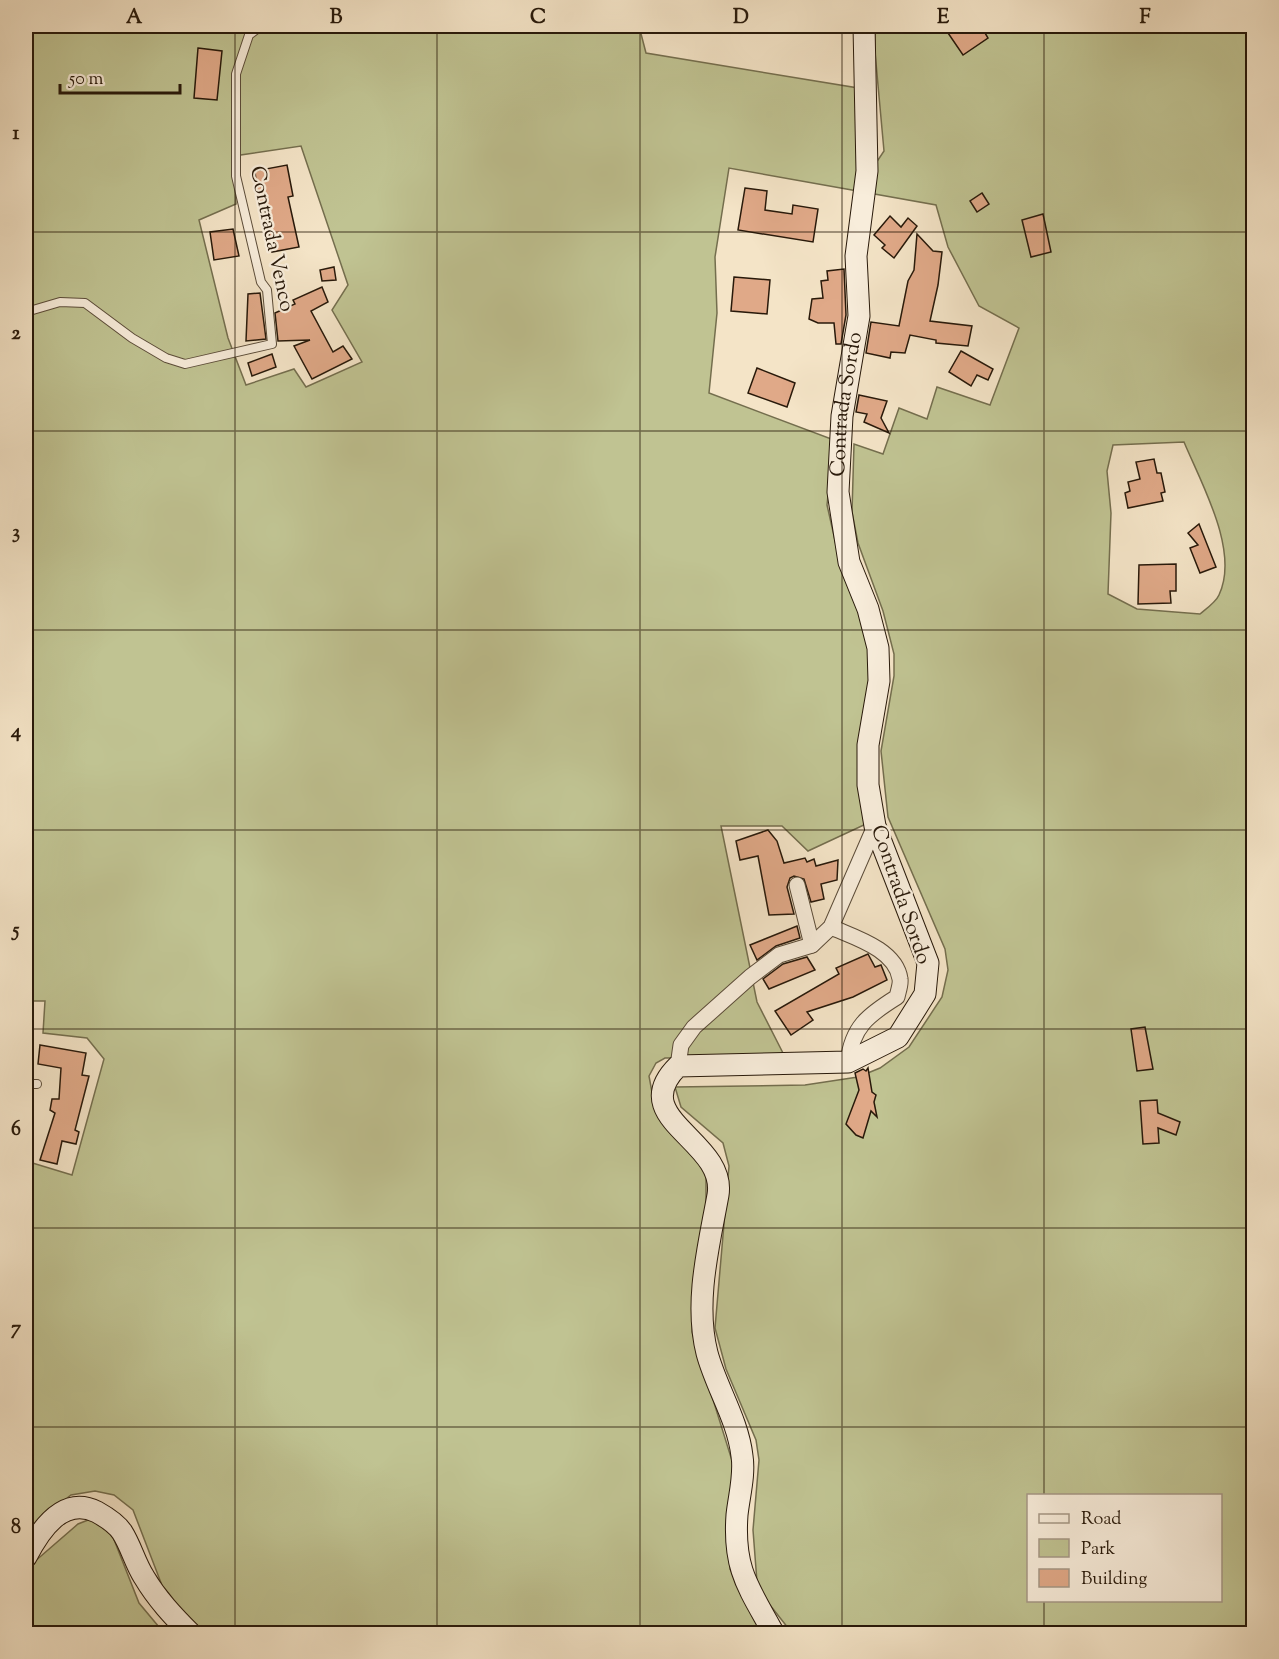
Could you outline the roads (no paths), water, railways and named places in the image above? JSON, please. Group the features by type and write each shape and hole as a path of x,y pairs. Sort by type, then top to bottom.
{"street":[{"name":"Contrada Sordo","path":"678,1066 848,1062 898,1037 925,994 928,963 875,826 868,785 868,745 879,681 878,648 868,609 849,562 838,492 842,416 859,316 856,256 867,171 864,26"},
{"path":"774,1634 741,1574 737,1515 742,1454 706,1352 703,1306 707,1251 718,1191 716,1172 710,1160 663,1109 662,1087 668,1076 678,1066 681,1045 694,1027 750,977 779,955 812,945 831,927 875,826"},
{"path":"797,885 812,945"},
{"path":"831,927 872,946 890,959 900,979 897,998 874,1011 851,1040 848,1062"},
{"path":"26,1557 36,1538 62,1511 85,1506 107,1517 122,1532 143,1577 166,1609 191,1634"}],"lane":[{"name":"Contrada Venco","path":"26,312 60,302 85,303 132,338 166,358 185,364 272,344 267,290 261,282 236,176 236,74 249,35 261,26"},
{"path":"26,1084 37,1084"}]}
